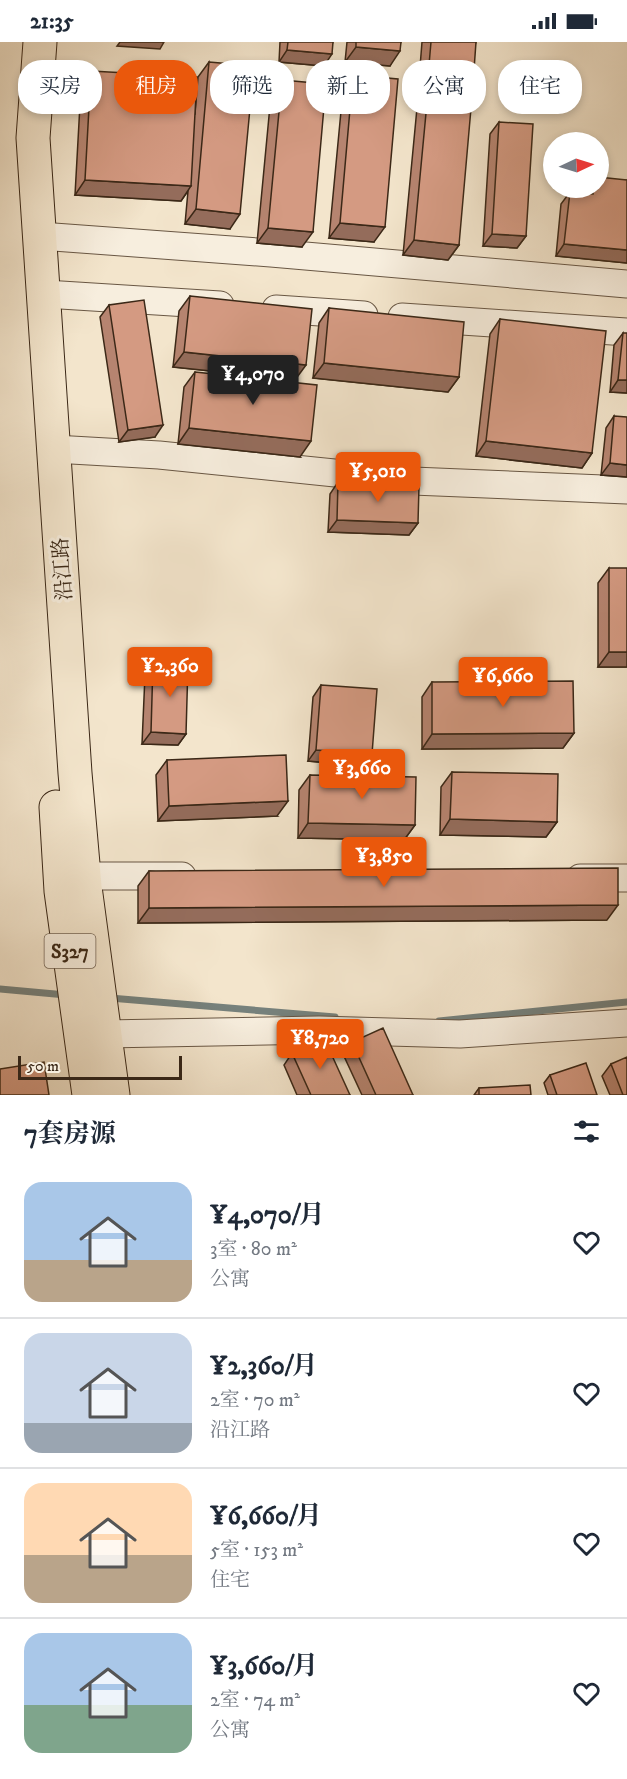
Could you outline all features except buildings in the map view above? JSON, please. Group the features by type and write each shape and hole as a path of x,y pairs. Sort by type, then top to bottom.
{"main road":[{"name":"沿江路","path":"18,42 12,138 73,882 95,1019 113,1095"},
{"name":"沿江路","path":"40,42 33,138 75,773 73,882"},
{"name":"沿江路","path":"89,1095 95,1019"}],"street":[{"path":"40,236 270,253 627,284"},
{"path":"45,294 627,332"},
{"path":"54,449 159,455 413,481 627,490"},
{"path":"73,882 202,877"},
{"path":"556,878 627,878"},
{"path":"95,1019 460,1034 627,1023"}],"waterway":[{"path":"0,989 66,995"},
{"path":"110,998 335,1017"},
{"path":"439,1021 627,1002"}]}
